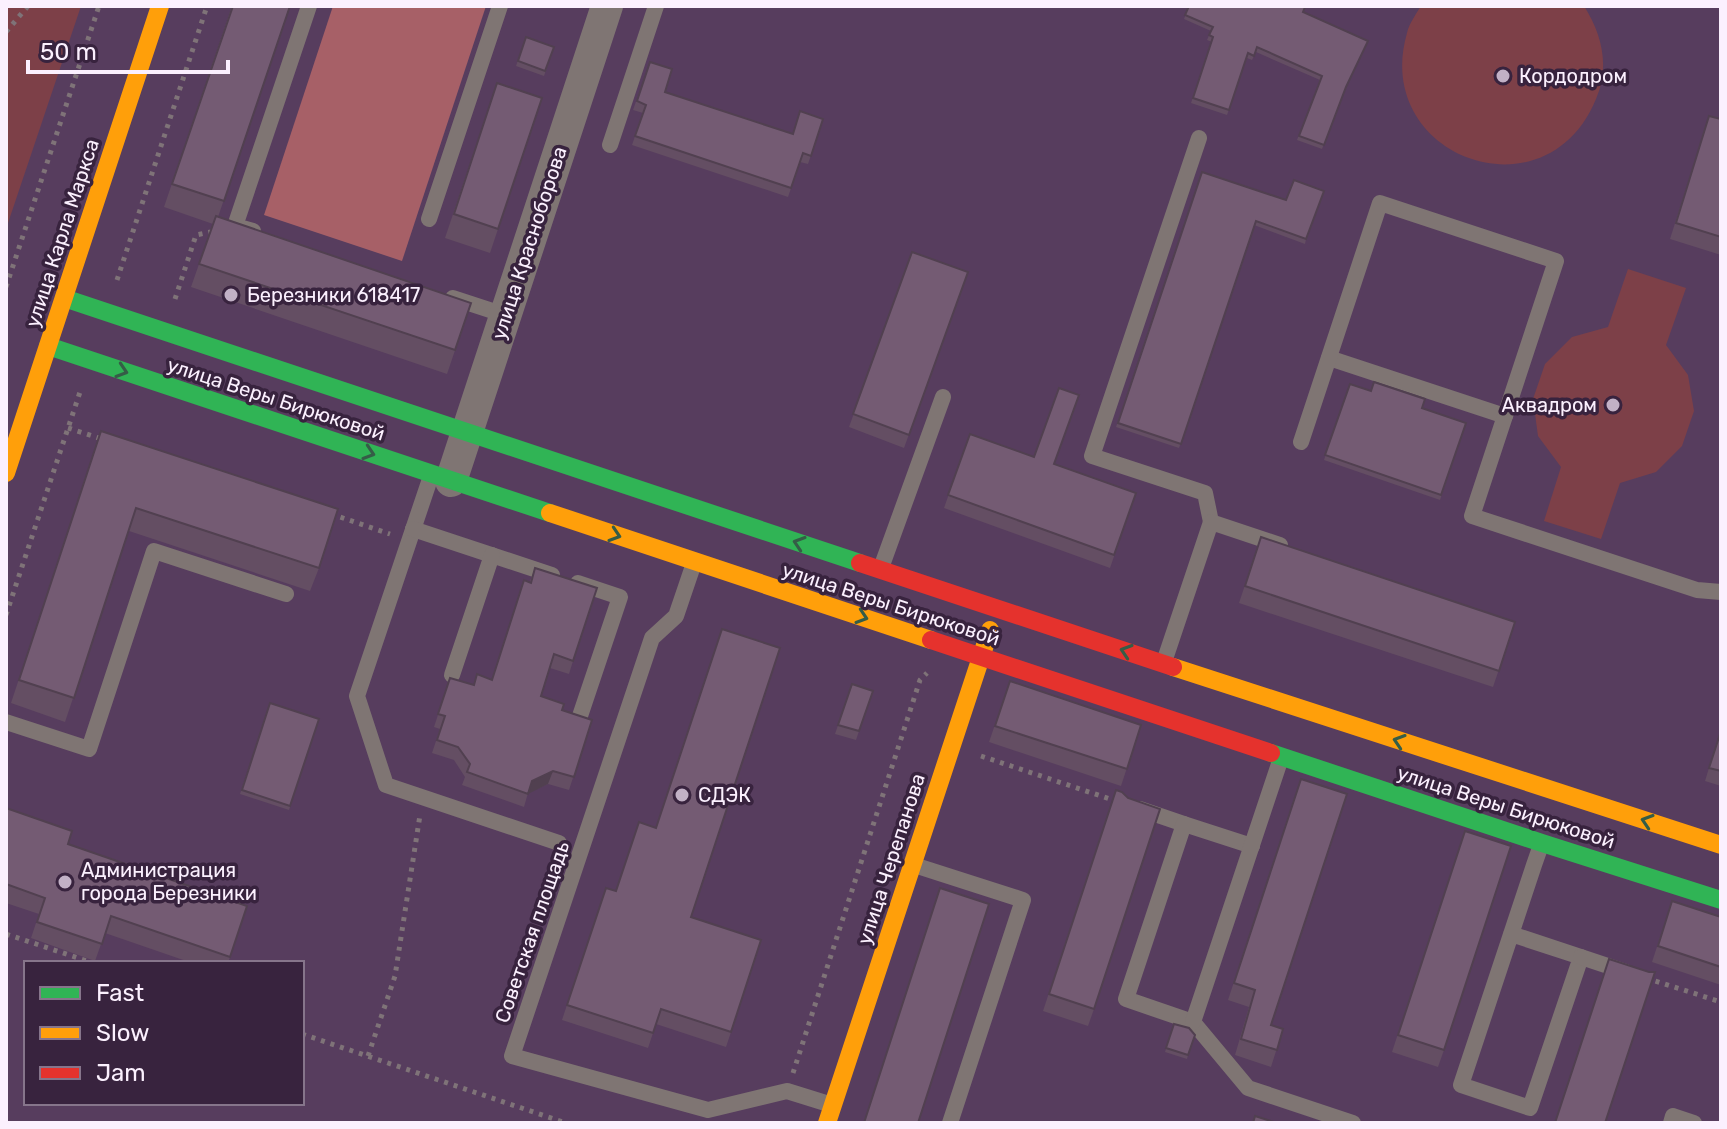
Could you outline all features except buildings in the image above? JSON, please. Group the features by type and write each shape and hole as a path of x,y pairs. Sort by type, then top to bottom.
{"street":[{"name":"улица Карла Маркса","path":"6,473 160,6"},
{"name":"улица Красноборова","path":"441,477 467,432 607,6"},
{"name":"улица Веры Бирюковой","path":"64,298 1163,664 1311,720 1721,845"},
{"name":"улица Веры Бирюковой","path":"48,346 1721,900"},
{"name":"улица Черепанова","path":"830,1114 997,608"}],"lane":[{"path":"265,236 235,226 309,6"},
{"path":"429,219 500,6"},
{"path":"610,145 656,6"},
{"path":"1163,664 1211,522 1205,493 1092,456 1199,138"},
{"path":"1301,442 1380,203 1556,261 1472,516 1697,590 1721,592"},
{"path":"430,290 505,315"},
{"path":"1329,358 1505,416"},
{"path":"881,570 943,397"},
{"name":"Советская площадь","path":"441,477 411,534 357,696 386,785 559,843"},
{"path":"1211,522 1301,552"},
{"path":"411,534 492,555 620,597 580,716"},
{"path":"6,722 89,749 154,551 286,594"},
{"path":"452,675 492,555"},
{"name":"Советская площадь","path":"694,561 676,616 652,638 512,1056 708,1110 787,1091"},
{"path":"1193,1022 1252,846 1293,756"},
{"path":"1125,804 1252,846"},
{"path":"1184,824 1126,999 1193,1022 1248,1088 1353,1123"},
{"path":"1542,843 1461,1085 1530,1108 1581,957"},
{"path":"913,864 1023,900 950,1123"},
{"path":"1511,934 1646,978"},
{"path":"787,1091 830,1114"},
{"path":"1671,1123 1673,1116 1694,1123"}],"path":[{"path":"6,32 28,6"},
{"path":"6,287 99,6"},
{"path":"170,312 196,235"},
{"path":"68,428 115,443"},
{"path":"321,511 411,534"},
{"path":"787,1091 920,680"},
{"path":"977,755 1125,804"},
{"path":"368,1056 395,976 423,797"},
{"path":"6,934 87,961"},
{"path":"1646,978 1721,1002"},
{"path":"304,1035 566,1123"}],"shaded area":[{"path":"6,6 81,6 6,229"},
{"path":"333,6 486,6 402,261 264,215"},
{"name":"Кордодром","path":"1421,6 1584,6 1599,39 1603,75 1596,99 1572,136 1540,158 1505,164 1469,158 1438,141 1414,113 1403,76 1407,33"},
{"name":"Аквадром","path":"1628,269 1686,288 1666,345 1688,375 1694,411 1682,446 1656,472 1620,483 1601,539 1544,521 1561,467 1538,436 1533,399 1545,364 1572,337 1608,327"}],"traffic: fast":[{"path":"64,298 860,563"},
{"path":"48,346 550,513"},
{"path":"1271,753 1721,900"}],"traffic: slow":[{"path":"6,473 160,6"},
{"path":"550,513 931,640"},
{"path":"827,1123 990,630"},
{"path":"1173,667 1721,845"}],"traffic: jam":[{"path":"860,563 1173,667"},
{"path":"931,640 1271,753"}],"place":[{"name":"Кордодром","path":"1503,76"},
{"name":"Березники 618417","path":"231,295"},
{"name":"Аквадром","path":"1613,405"},
{"name":"СДЭК","path":"682,795"},
{"name":"Администрация города Березники","path":"65,882"}]}
